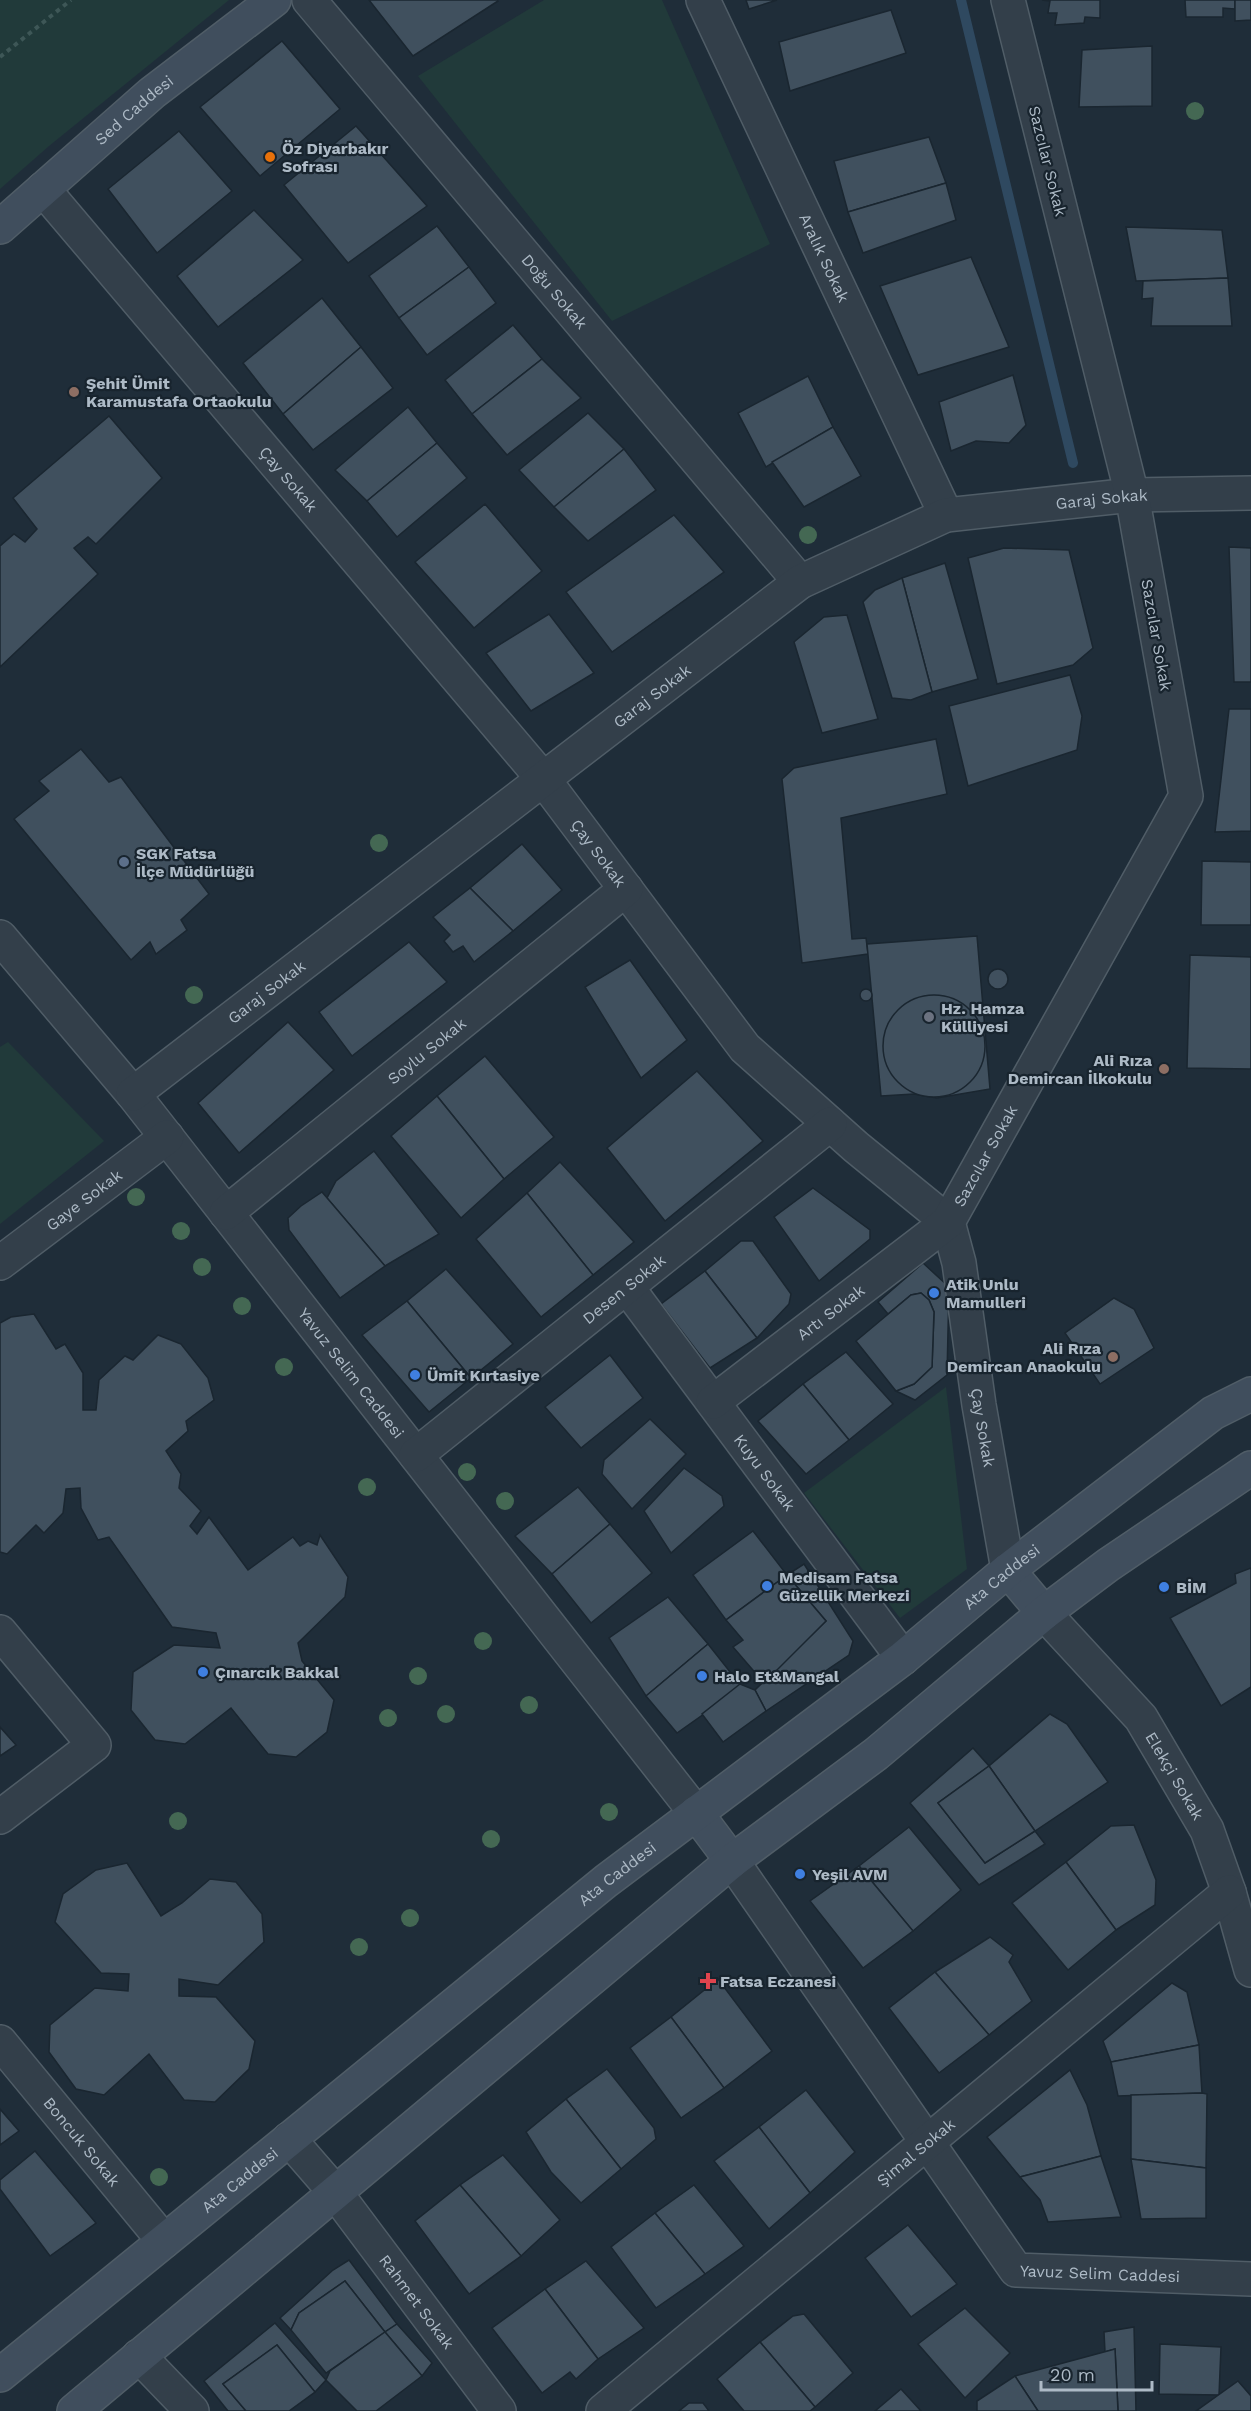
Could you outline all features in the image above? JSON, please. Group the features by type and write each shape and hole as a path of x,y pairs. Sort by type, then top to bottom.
{"main road":[{"name":"Sed Caddesi","path":"0,227 152,93 274,0"},
{"name":"Ata Caddesi","path":"0,2375 606,1881 903,1658 1008,1570 1213,1413 1251,1394"},
{"path":"74,2411 732,1861 876,1754 1044,1613 1108,1565 1251,1468"},
{"path":"1008,1570 1044,1613"},
{"path":"696,1813 732,1861"}],"street":[{"name":"Doğu Sokak","path":"309,0 800,582"},
{"name":"Aralık Sokak","path":"702,0 946,515"},
{"name":"Sazcılar Sokak","path":"948,1222 1186,796 1131,495 1008,0"},
{"name":"Çay Sokak","path":"44,189 544,780 745,1048 830,1124 948,1222 959,1263 979,1405 1008,1570"},
{"name":"Garaj Sokak","path":"134,1094 800,582 946,515 1131,495 1251,493"},
{"name":"Soylu Sokak","path":"226,1213 626,889"},
{"name":"Yavuz Selim Caddesi","path":"0,937 134,1094 696,1813"},
{"name":"Desen Sokak","path":"416,1455 830,1124"},
{"name":"Gaye Sokak","path":"0,1263 167,1137"},
{"name":"Artı Sokak","path":"713,1402 948,1222"},
{"name":"Kuyu Sokak","path":"627,1287 903,1658"},
{"name":"Elekçi Sokak","path":"1044,1613 1141,1718 1207,1830 1229,1892 1251,1970"},
{"path":"0,1632 94,1745 0,1817"},
{"name":"Yavuz Selim Caddesi","path":"732,1861 1016,2270 1251,2279"},
{"name":"Şimal Sokak","path":"603,2411 1229,1892"},
{"name":"Boncuk Sokak","path":"0,2042 164,2241"},
{"name":"Rahmet Sokak","path":"289,2139 335,2192 500,2411"},
{"path":"139,2356 192,2411"}],"path":[{"path":"0,57 71,0"}],"green space":[{"path":"0,0 229,0 49,146 0,189"},
{"path":"544,0 662,0 770,244 612,321 418,76"},
{"path":"8,1042 104,1141 0,1224 0,1047"},
{"path":"946,1387 967,1569 900,1618 804,1493"}],"building":[{"path":"369,0 497,0 498,1 413,56"},
{"path":"746,0 777,0 749,9"},
{"path":"1042,0 1100,0 1100,18 1085,17 1084,23 1055,25 1057,13 1048,13 1050,1"},
{"path":"1185,0 1235,0 1235,9 1223,8 1223,17 1186,17"},
{"path":"1235,0 1251,0 1251,20 1235,21"},
{"path":"891,10 906,53 790,91 779,42"},
{"path":"282,41 340,109 260,176 200,107"},
{"path":"1152,46 1152,106 1079,107 1082,50"},
{"path":"356,126 427,206 348,263 284,185"},
{"path":"179,131 232,191 157,253 108,189"},
{"path":"929,137 946,183 848,212 834,161"},
{"path":"946,183 956,220 863,253 848,212"},
{"path":"254,210 303,260 218,327 177,276"},
{"path":"437,226 469,267 399,318 369,276"},
{"path":"1126,227 1222,230 1228,278 1136,281"},
{"path":"971,257 1009,347 918,375 880,286"},
{"path":"469,267 496,303 427,355 399,318"},
{"path":"1228,278 1232,326 1151,326 1153,298 1142,299 1143,281"},
{"path":"322,298 361,347 283,414 243,363"},
{"path":"513,325 542,359 472,414 445,380"},
{"path":"361,347 393,388 313,450 283,414"},
{"path":"542,359 581,398 507,455 472,414"},
{"path":"1013,375 1026,425 1009,443 976,441 951,451 939,402"},
{"path":"808,376 833,427 766,467 738,413"},
{"path":"408,407 437,443 367,501 335,470"},
{"path":"588,413 624,449 554,507 519,470"},
{"path":"109,416 162,478 96,544 88,537 74,548 98,574 0,667 0,546 14,534 25,542 37,529 13,498"},
{"path":"833,427 861,476 804,507 772,462"},
{"path":"437,443 467,478 397,537 367,501"},
{"path":"624,449 656,490 588,541 554,507"},
{"path":"485,504 542,571 474,628 415,562"},
{"path":"674,515 724,572 612,652 566,592"},
{"path":"1229,547 1251,548 1251,682 1234,682"},
{"path":"1004,548 1069,550 1093,648 1073,665 997,684 968,558"},
{"path":"945,563 978,679 932,692 902,578"},
{"path":"902,578 932,692 911,700 892,698 863,602 875,590"},
{"path":"549,614 594,673 531,711 486,653"},
{"path":"847,615 878,719 822,733 794,642 824,617"},
{"path":"1070,675 1082,716 1077,750 968,786 949,706"},
{"path":"1229,709 1251,709 1251,831 1215,832"},
{"path":"936,739 947,794 841,818 852,939 866,938 868,954 802,963 782,779 794,768"},
{"path":"81,749 109,782 121,777 209,894 181,920 187,930 156,954 150,942 131,960 14,819 49,791 39,781"},
{"path":"522,844 562,890 513,931 470,888"},
{"path":"1202,861 1251,862 1251,925 1201,925"},
{"path":"470,888 513,931 474,962 463,946 453,952 444,941 450,935 433,917"},
{"path":"977,936 990,1089 937,1098 914,1094 881,1096 867,944"},
{"path":"409,942 447,982 352,1056 319,1012"},
{"path":"1190,955 1251,957 1251,1069 1187,1068"},
{"path":"630,960 687,1040 641,1078 585,987"},
{"path":"994,969 1002,969 1008,975 1008,983 1002,989 994,989 988,983 988,975"},
{"path":"868,989 872,995 868,1001 864,1001 860,993"},
{"path":"934,995 963,1003 977,1017 985,1046 977,1075 963,1089 934,1097 905,1089 891,1075 883,1046 891,1017 905,1003"},
{"path":"288,1022 334,1070 239,1153 198,1103"},
{"path":"485,1056 554,1137 504,1179 437,1096"},
{"path":"697,1071 763,1141 665,1221 607,1148"},
{"path":"437,1096 504,1179 461,1218 391,1136"},
{"path":"374,1151 439,1234 385,1266 327,1198 336,1181"},
{"path":"560,1162 634,1242 593,1275 527,1193"},
{"path":"813,1188 870,1230 870,1239 819,1281 774,1217"},
{"path":"322,1192 385,1266 340,1298 289,1230 288,1218"},
{"path":"527,1193 593,1275 541,1317 476,1239"},
{"path":"741,1241 753,1241 791,1294 789,1304 757,1338 705,1271"},
{"path":"923,1263 949,1287 947,1375 915,1400 896,1391 914,1384 932,1367 934,1312 929,1300 921,1293 911,1295 888,1314 878,1302"},
{"path":"446,1269 513,1344 471,1378 407,1301"},
{"path":"705,1271 757,1338 710,1368 661,1304"},
{"path":"921,1293 929,1300 934,1312 932,1367 914,1384 896,1391 856,1341 911,1295"},
{"path":"1114,1298 1134,1309 1154,1348 1100,1384 1065,1333"},
{"path":"407,1301 471,1378 429,1412 362,1335"},
{"path":"34,1314 56,1349 65,1344 83,1373 83,1410 96,1410 99,1380 125,1356 133,1360 158,1335 181,1344 208,1378 214,1400 186,1421 188,1431 166,1451 181,1474 179,1488 201,1511 190,1526 197,1534 209,1517 248,1570 293,1537 300,1546 308,1541 317,1545 320,1535 348,1577 345,1597 298,1643 302,1661 334,1700 327,1732 296,1757 268,1754 231,1708 185,1744 155,1740 131,1710 133,1672 174,1645 220,1648 216,1633 172,1627 109,1537 98,1540 81,1508 80,1488 66,1489 63,1513 44,1533 36,1525 7,1554 0,1552 0,1323 11,1317"},
{"path":"846,1352 893,1404 849,1440 803,1384"},
{"path":"610,1355 643,1398 581,1448 545,1407"},
{"path":"803,1384 849,1440 806,1474 758,1421"},
{"path":"650,1419 686,1454 632,1509 602,1474 604,1460"},
{"path":"684,1468 722,1496 724,1506 671,1553 644,1511"},
{"path":"578,1487 610,1524 552,1574 515,1536"},
{"path":"610,1524 652,1573 591,1623 552,1574"},
{"path":"753,1531 787,1575 726,1620 693,1575"},
{"path":"804,1564 853,1641 849,1655 766,1711 755,1690 826,1621 787,1575"},
{"path":"1251,1568 1251,1687 1221,1706 1170,1618 1236,1583 1235,1574"},
{"path":"787,1575 826,1621 764,1683 733,1647 743,1640 726,1620"},
{"path":"668,1597 708,1644 646,1696 609,1638"},
{"path":"708,1644 742,1687 677,1733 646,1696"},
{"path":"740,1684 755,1690 766,1711 723,1742 702,1714"},
{"path":"1050,1714 1067,1724 1108,1782 1035,1831 989,1766"},
{"path":"0,1727 16,1745 0,1756"},
{"path":"973,1748 989,1766 938,1803 985,1863 1035,1831 1045,1844 979,1885 910,1803"},
{"path":"989,1766 1035,1831 985,1863 938,1803"},
{"path":"1134,1825 1156,1880 1155,1905 1116,1930 1066,1862 1111,1826"},
{"path":"909,1827 961,1890 913,1931 859,1866"},
{"path":"1066,1862 1116,1930 1068,1970 1012,1903"},
{"path":"127,1863 161,1916 182,1903 210,1879 236,1882 262,1914 264,1942 218,1985 179,1979 179,1996 216,1997 255,2041 249,2069 215,2102 184,2100 149,2054 104,2095 76,2089 49,2052 50,2025 95,1988 128,1991 129,1974 101,1973 55,1922 63,1894 96,1870"},
{"path":"859,1866 913,1931 863,1968 810,1901"},
{"path":"990,1937 1013,1955 1009,1962 1032,2001 989,2035 935,1972"},
{"path":"935,1972 989,2035 939,2073 889,2008"},
{"path":"718,1979 772,2051 724,2088 671,2017"},
{"path":"1172,1983 1187,1992 1199,2045 1111,2062 1103,2041"},
{"path":"671,2017 724,2088 681,2118 630,2048"},
{"path":"1199,2045 1202,2093 1118,2096 1111,2062"},
{"path":"607,2069 654,2128 656,2139 621,2169 566,2099"},
{"path":"1070,2070 1087,2105 1101,2156 1020,2177 987,2137"},
{"path":"806,2090 855,2152 810,2193 759,2127"},
{"path":"1207,2094 1206,2168 1131,2159 1131,2095"},
{"path":"566,2099 621,2169 581,2203 551,2172 526,2132"},
{"path":"0,2109 19,2131 0,2145"},
{"path":"759,2127 810,2193 769,2229 714,2161"},
{"path":"35,2151 96,2223 50,2256 0,2189 0,2180"},
{"path":"503,2155 560,2220 521,2256 460,2185"},
{"path":"1101,2156 1121,2217 1048,2222 1040,2200 1020,2177"},
{"path":"1131,2159 1206,2168 1206,2218 1141,2219"},
{"path":"460,2185 521,2256 469,2294 415,2221"},
{"path":"694,2185 744,2246 705,2274 655,2213"},
{"path":"655,2213 705,2274 656,2308 611,2247"},
{"path":"908,2225 957,2284 911,2317 865,2258"},
{"path":"349,2260 397,2324 385,2332 345,2281 299,2313 291,2330 280,2318 333,2270"},
{"path":"586,2261 644,2328 598,2359 545,2289"},
{"path":"345,2281 385,2332 326,2373 291,2330 299,2313"},
{"path":"545,2289 598,2359 576,2379 570,2372 542,2393 492,2328"},
{"path":"965,2308 1010,2353 965,2398 918,2344"},
{"path":"804,2314 853,2373 815,2407 760,2342 793,2316"},
{"path":"275,2323 326,2380 315,2392 277,2345 223,2384 246,2411 228,2411 204,2381"},
{"path":"397,2324 432,2363 422,2376 385,2332"},
{"path":"1134,2327 1136,2411 1118,2411 1115,2349 1105,2352 1104,2332"},
{"path":"385,2332 422,2376 376,2411 357,2411 326,2380 330,2371"},
{"path":"760,2342 815,2407 810,2411 744,2411 717,2379"},
{"path":"1160,2344 1221,2347 1219,2395 1159,2394"},
{"path":"277,2345 315,2392 289,2411 246,2411 223,2384"},
{"path":"1115,2349 1118,2411 1038,2411 1015,2376"},
{"path":"1015,2376 1038,2411 977,2411 977,2401"},
{"path":"1238,2381 1251,2396 1251,2411 1196,2411"},
{"path":"901,2389 921,2411 875,2411"},
{"path":"689,2403 703,2403 709,2411 679,2411"}],"waterway":[{"path":"961,0 1073,463"}],"place":[{"name":"Öz Diyarbakır Sofrası","path":"270,157"},
{"name":"Şehit Ümit Karamustafa Ortaokulu","path":"74,392"},
{"name":"SGK Fatsa İlçe Müdürlüğü","path":"124,862"},
{"name":"Hz. Hamza Külliyesi","path":"929,1017"},
{"name":"Ali Rıza Demircan İlkokulu","path":"1164,1069"},
{"name":"Atik Unlu Mamulleri","path":"934,1293"},
{"name":"Ali Rıza Demircan Anaokulu","path":"1113,1357"},
{"name":"Ümit Kırtasiye","path":"415,1375"},
{"name":"Medisam Fatsa Güzellik Merkezi","path":"767,1586"},
{"name":"BİM","path":"1164,1587"},
{"name":"Çınarcık Bakkal","path":"203,1672"},
{"name":"Halo Et&Mangal","path":"702,1676"},
{"name":"Yeşil AVM","path":"800,1874"},
{"name":"Fatsa Eczanesi","path":"708,1981"}]}
